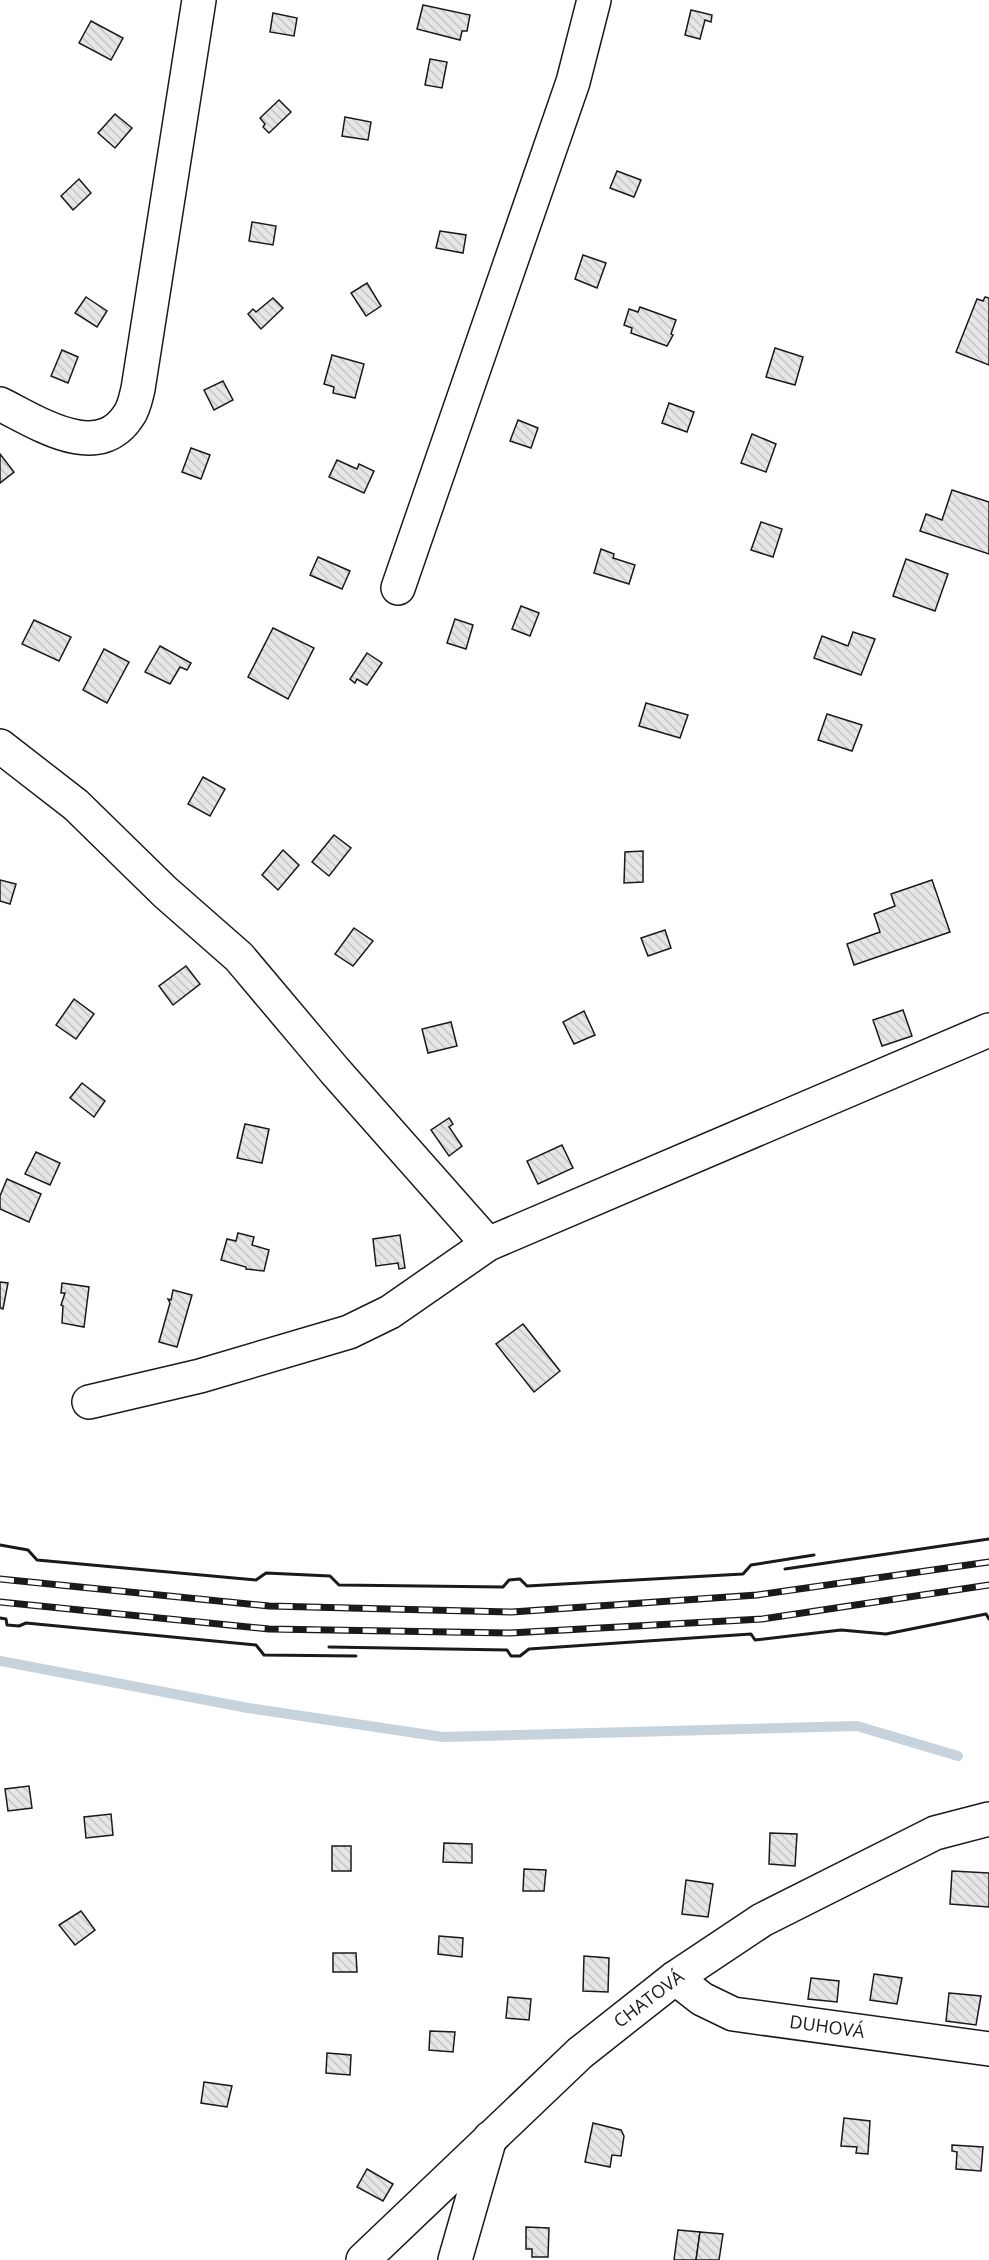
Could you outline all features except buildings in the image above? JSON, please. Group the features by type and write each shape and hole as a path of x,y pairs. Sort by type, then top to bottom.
{"street":[{"path":"0,404 68,437 94,438 113,431 129,415 138,389 199,0"},
{"path":"398,588 573,82 594,0"},
{"path":"0,746 76,805 165,892 239,957 334,1071 488,1244"},
{"path":"89,1402 200,1376 349,1332 390,1312 488,1244 989,1030"},
{"name":"CHATOVÁ","path":"363,2260 580,2053 675,1978 762,1920 935,1833 989,1819"},
{"name":"DUHOVÁ","path":"675,1978 702,1999 734,2014 989,2049"},
{"path":"455,2260 490,2138"}],"waterway":[{"path":"0,1661 248,1708 443,1737 857,1726 958,1756"}],"railway":[{"path":"0,1579 269,1606 512,1612 757,1595 989,1562"},
{"path":"0,1602 269,1629 510,1633 762,1619 989,1585"}],"wall":[{"path":"785,1569 989,1539"},
{"path":"0,1545 28,1550 37,1560 256,1580 266,1573 330,1576 339,1585 503,1587 509,1580 520,1579 527,1586 743,1574 751,1565 814,1555"},
{"path":"329,1647 507,1650 511,1656 520,1656 529,1649 751,1634 755,1640 841,1630 886,1634 986,1614 989,1619"},
{"path":"0,1618 6,1619 7,1625 19,1626 26,1623 256,1645 264,1655 356,1656"}]}
